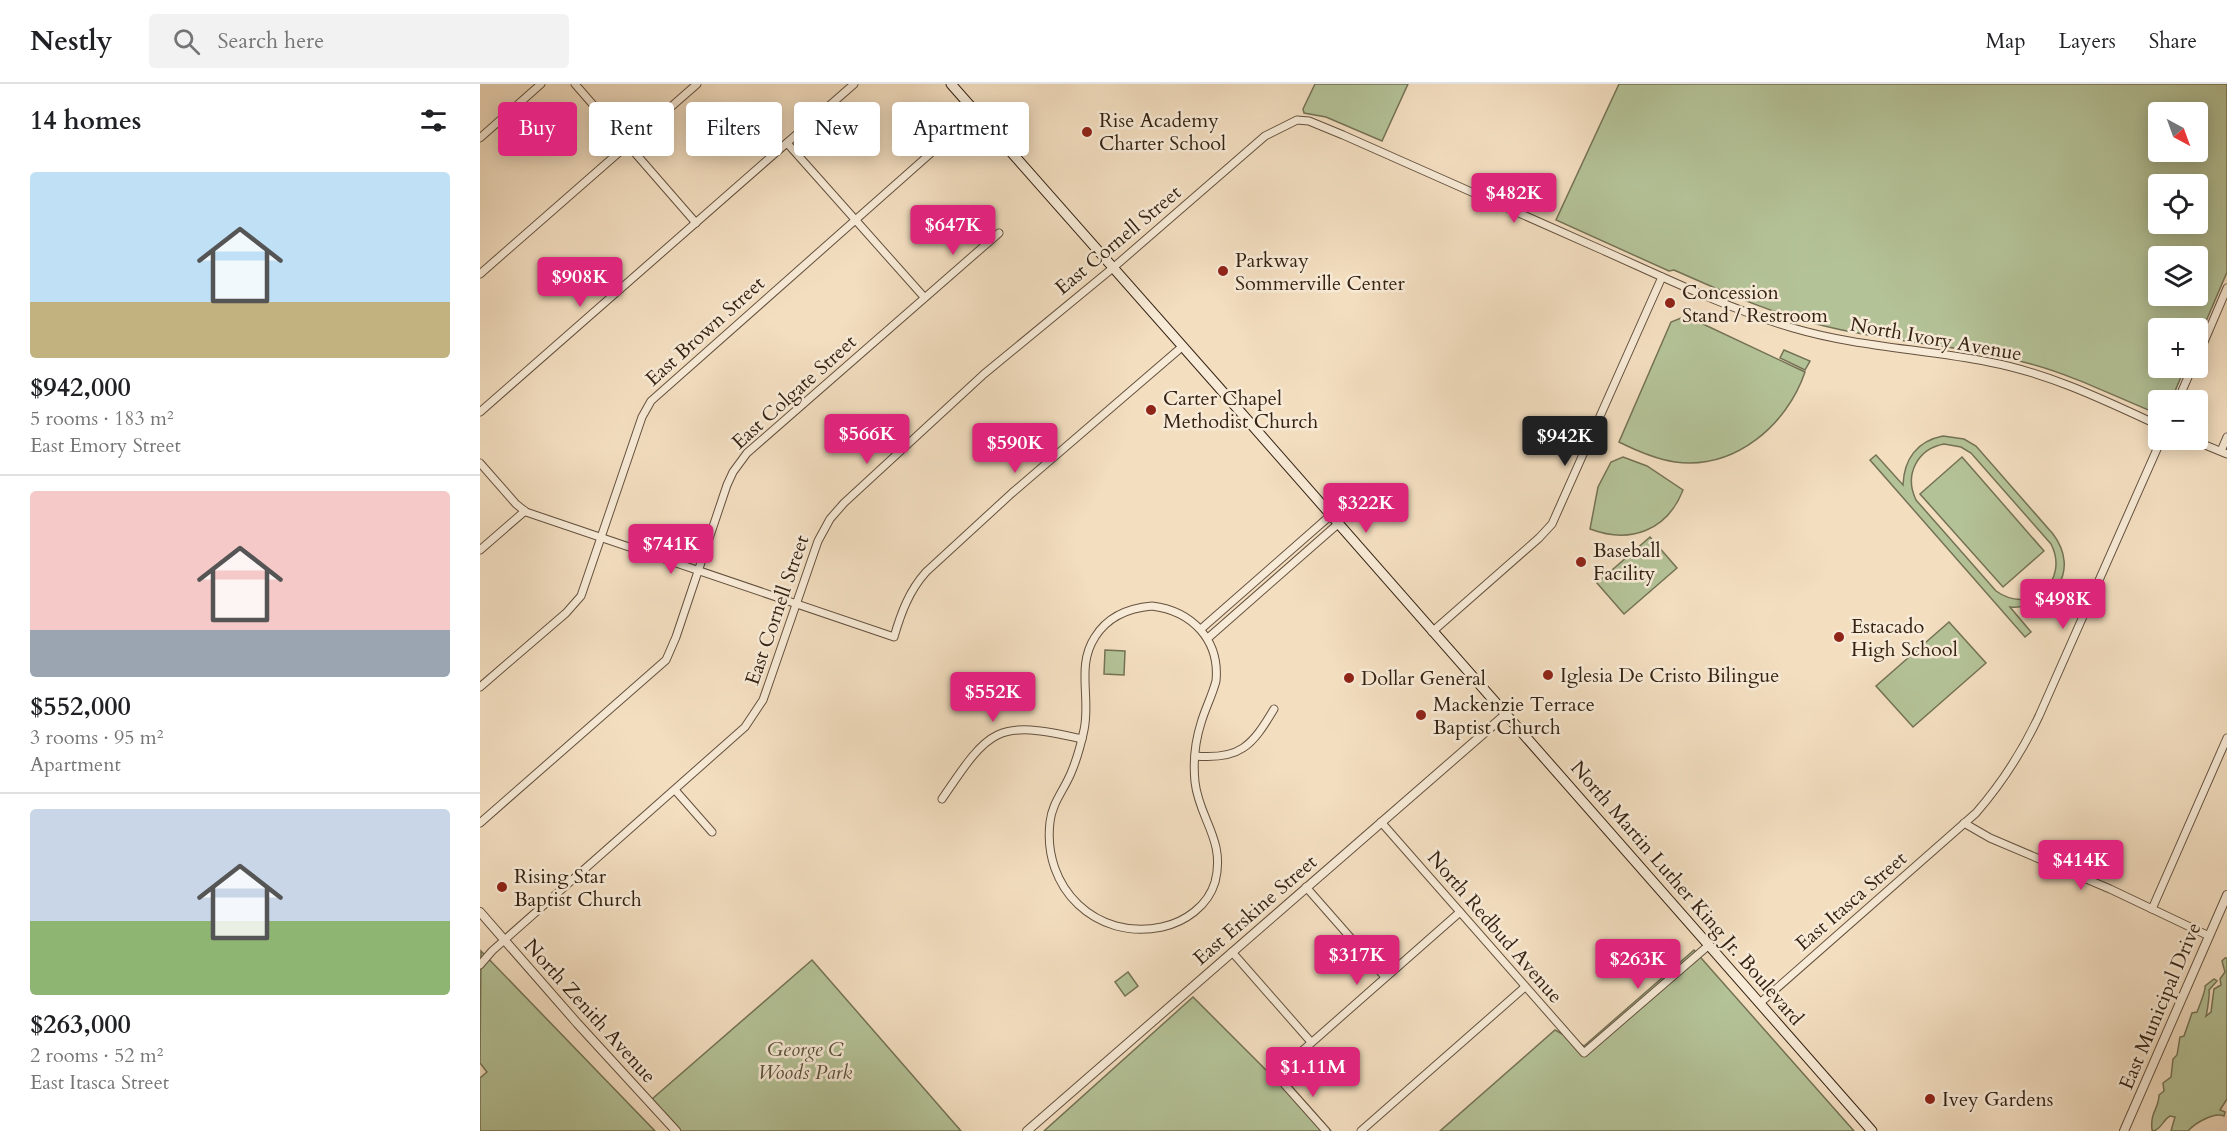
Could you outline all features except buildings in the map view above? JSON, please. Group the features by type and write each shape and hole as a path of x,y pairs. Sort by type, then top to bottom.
{"main road":[{"name":"North Martin Luther King Jr. Boulevard","path":"951,84 1872,1131"}],"street":[{"path":"480,138 541,84"},
{"path":"574,84 590,102"},
{"path":"674,104 697,84"},
{"path":"480,412 854,84"},
{"name":"East Cornell Street","path":"480,965 504,940 745,727 763,700 818,541 836,511 984,374 1114,267 1265,136 1275,130 1297,120 1309,122 1376,149"},
{"path":"787,143 924,297"},
{"name":"North Ivory Avenue","path":"1376,149 1743,311 1795,328 1845,339 1964,357 2018,368 2096,397 2148,420"},
{"path":"480,274 614,156"},
{"path":"638,156 696,223"},
{"name":"East Brown Street","path":"480,687 576,603 585,586 642,417 651,401 928,156"},
{"name":"East Colgate Street","path":"480,824 661,665 671,652 728,485 740,462 759,442 999,233"},
{"path":"1432,632 1552,524 1662,277"},
{"path":"2208,333 2227,288"},
{"path":"480,463 525,511 894,637 914,585 926,572 1012,493 1183,346"},
{"path":"2208,446 2224,453 2227,437"},
{"path":"2157,450 2027,740 1990,796 1964,823 1990,838 2209,936"},
{"path":"480,550 525,511"},
{"path":"1201,629 1331,515"},
{"path":"1208,638 1339,524"},
{"path":"1152,606 1179,613 1201,629 1208,638 1214,657 1216,681 1200,725 1195,756 1195,783 1216,845 1215,882 1198,909 1166,926 1134,930 1112,925 1083,910 1062,885 1053,864 1049,835 1052,809 1071,774 1082,739 1087,710 1086,658 1094,639 1106,624 1126,611 1152,606"},
{"path":"1195,756 1218,757 1238,751 1257,735 1274,709"},
{"name":"East Erskine Street","path":"1027,1131 1506,714"},
{"path":"942,799 976,751 993,736 1017,730 1032,730 1082,739"},
{"path":"2152,909 2227,738"},
{"path":"675,790 712,832"},
{"name":"North Redbud Avenue","path":"1380,822 1584,1053 1709,945"},
{"name":"East Itasca Street","path":"1760,1004 1964,823"},
{"path":"1306,887 1385,977"},
{"name":"East Municipal Drive","path":"2124,1131 2227,895"},
{"name":"North Zenith Avenue","path":"480,912 676,1131"},
{"path":"1326,1131 1285,1085 1281,1075 1285,1066 1460,912"},
{"path":"1232,952 1311,1042"},
{"path":"1361,1131 1525,987"}],"green space":[{"path":"1315,84 1408,84 1382,141 1326,117 1304,113 1303,109"},
{"path":"1619,84 2227,84 2227,272 2207,318 2148,318 2148,378 2181,378 2175,390 2148,390 2148,410 2031,364 1812,323 1732,295 1674,270 1669,271 1556,220"},
{"path":"1686,316 1805,372 1786,410 1756,440 1718,459 1697,463 1660,459 1619,442 1671,322"},
{"path":"1784,350 1810,361 1805,370 1780,358"},
{"path":"1943,436 1964,439 1976,446 2053,534 2061,548 2064,561 2063,574 2058,586 2039,602 2010,607 2031,632 2025,637 1870,460 1876,455 1903,485 1909,459 1919,447 1934,438","holes":["1944,444 1961,447 1971,453 2051,544 2056,558 2055,570 2051,582 2044,591 2034,597 2009,598 1996,591 1916,500 1912,473 1920,457 1927,451"]},
{"path":"1623,457 1647,466 1683,490 1667,516 1646,530 1619,535 1590,529 1598,487 1611,462"},
{"path":"1962,457 2044,551 2003,587 1920,494"},
{"path":"1650,537 1677,568 1624,614 1597,583"},
{"path":"1949,622 1986,663 1913,727 1876,686"},
{"path":"1105,650 1125,651 1124,675 1104,674"},
{"path":"1694,950 1854,1131 1440,1131 1555,1030 1584,1046"},
{"path":"481,951 655,1131 480,1131 480,1078 487,1072 480,1063"},
{"path":"2227,958 2227,1099 2220,1110 2225,1112 2224,1116 2205,1119 2188,1131 2171,1131 2175,1117 2170,1116 2154,1131 2152,1130 2153,1114 2159,1095 2164,1091 2163,1083 2171,1077 2173,1059 2177,1055 2180,1037 2184,1036 2192,1013 2197,1012 2205,986 2214,979 2217,981 2209,990 2206,1016 2211,1012 2214,989 2221,985 2220,979 2225,972 2222,961"},
{"name":"George C Woods Park","path":"812,960 961,1131 681,1131 652,1099"},
{"path":"1128,972 1138,986 1125,996 1115,982"},
{"path":"1193,997 1271,1075 1277,1070 1331,1131 1044,1131"}],"place":[{"name":"Rise Academy Charter School","path":"1087,132"},
{"name":"Parkway Sommerville Center","path":"1223,271"},
{"name":"Concession Stand / Restroom","path":"1670,303"},
{"name":"Carter Chapel Methodist Church","path":"1151,410"},
{"name":"Baseball Facility","path":"1581,562"},
{"name":"Estacado High School","path":"1839,637"},
{"name":"Iglesia De Cristo Bilingue","path":"1548,675"},
{"name":"Dollar General","path":"1349,678"},
{"name":"Mackenzie Terrace Baptist Church","path":"1421,715"},
{"name":"Rising Star Baptist Church","path":"502,887"},
{"name":"Ivey Gardens","path":"1930,1099"}]}
